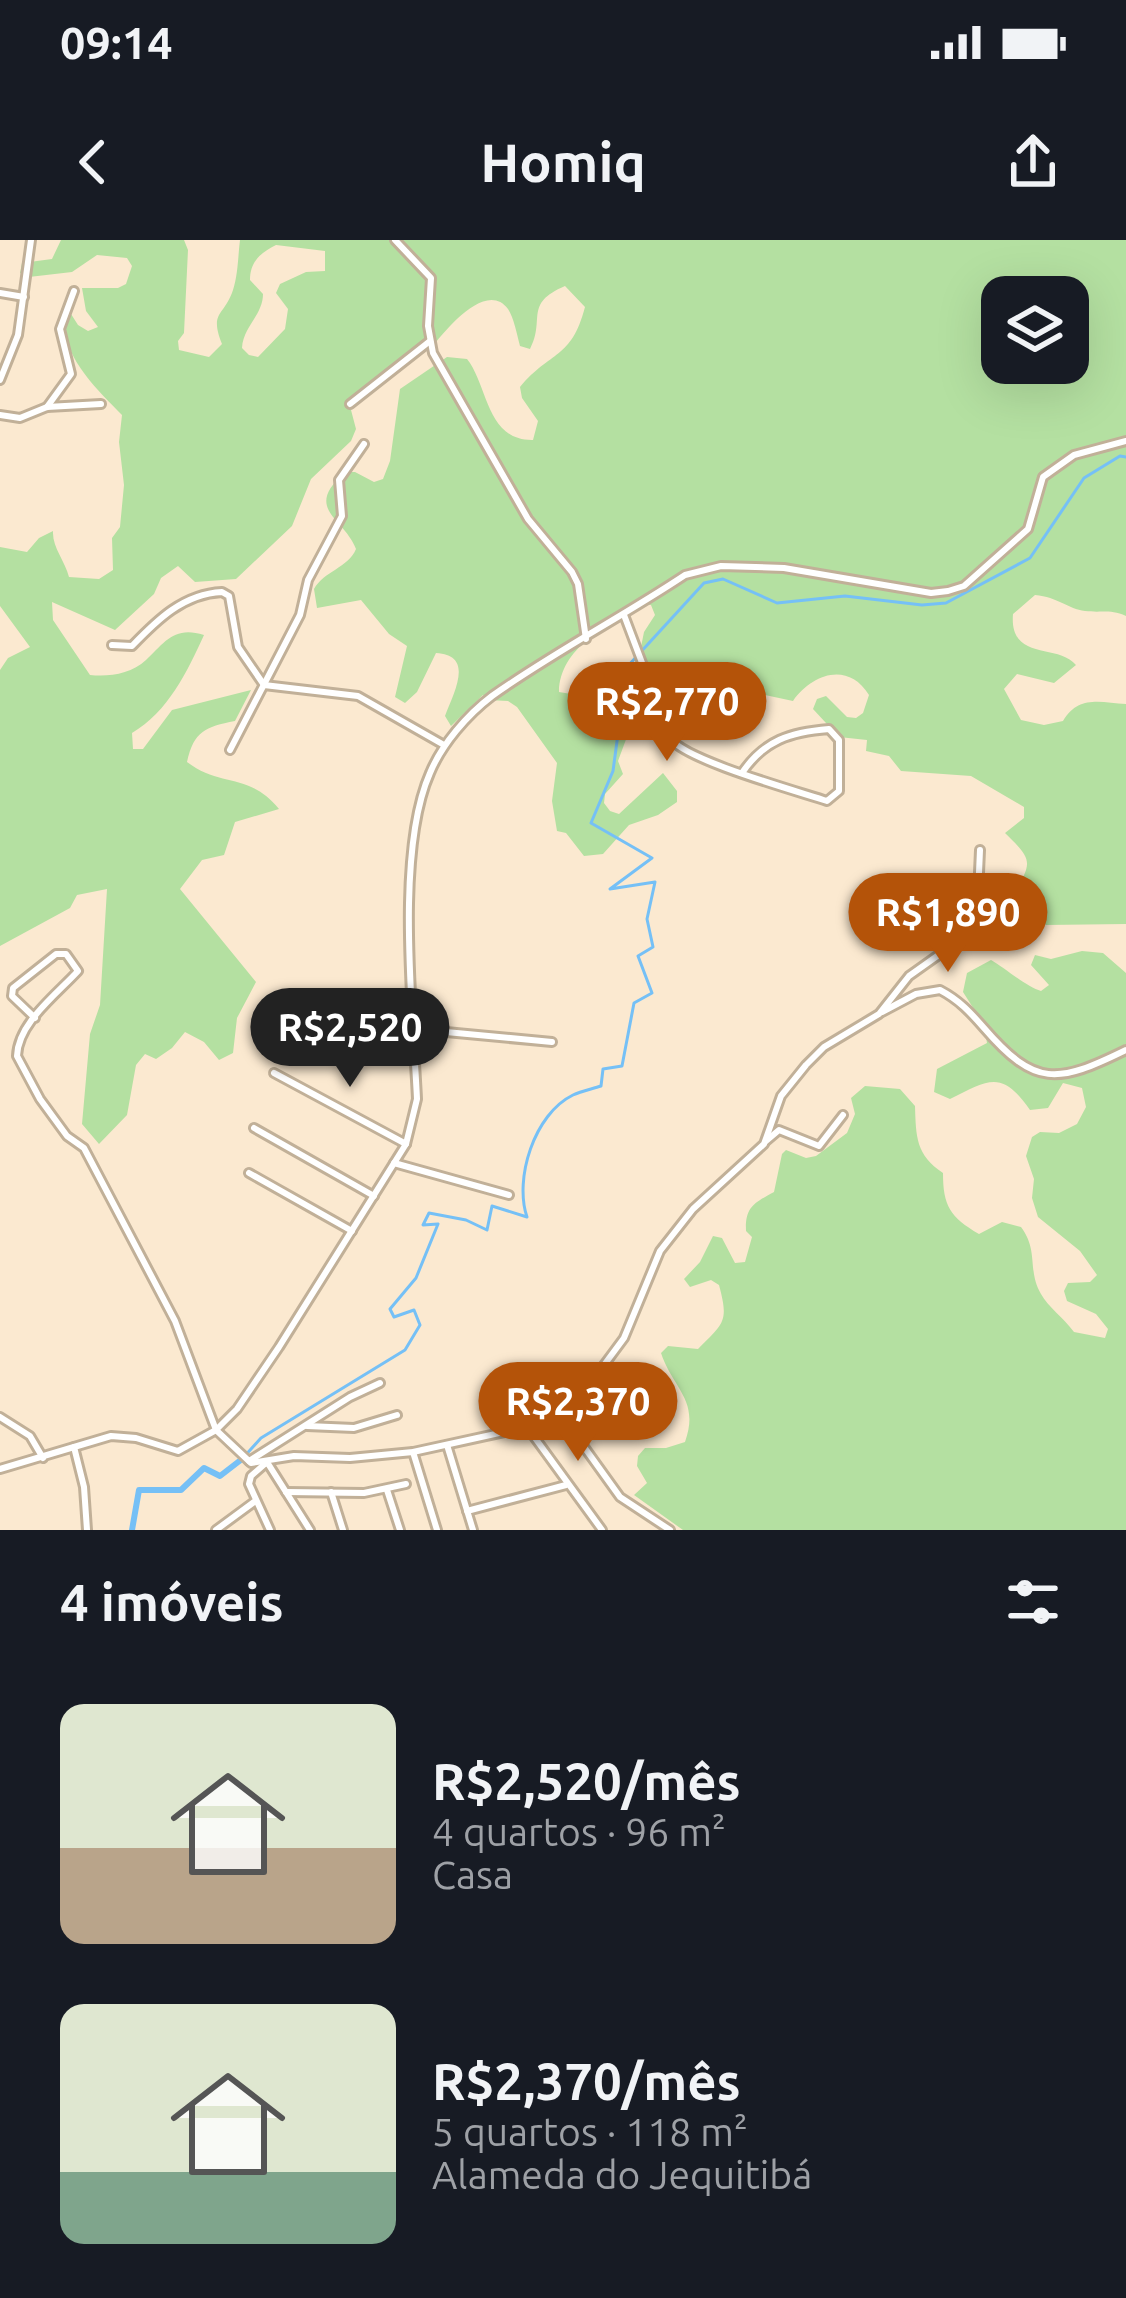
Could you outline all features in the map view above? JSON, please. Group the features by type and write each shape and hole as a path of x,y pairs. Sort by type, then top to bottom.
{"street":[{"path":"0,380 15,350 31,240"},
{"path":"395,240 431,278 430,341 528,519 572,572 586,639"},
{"path":"46,407 71,374 60,329 74,291"},
{"path":"0,293 24,297"},
{"path":"350,404 430,341"},
{"path":"0,415 20,418 46,407 100,404"},
{"path":"0,1469 124,1435 178,1451 216,1430 237,1409 352,1231 406,1144 417,1100 412,858 418,811 444,745 489,698 685,575 721,566 784,568 931,593 964,586 1028,529 1042,477 1074,455 1126,441"},
{"path":"230,750 300,615 308,580 341,516 339,480 364,444"},
{"path":"112,645 132,646 162,615 190,599 222,592 230,596 238,647 264,685 358,696 444,745"},
{"path":"624,615 646,676 674,694 666,712 670,738 684,751 742,772 827,802 839,790 836,733 810,730 767,744 742,772"},
{"path":"879,1014 909,976 976,926 980,850"},
{"path":"35,1018 13,996 13,988 62,952 78,971 17,1042 17,1056 40,1100 67,1136 84,1148 175,1321 216,1430 247,1460 413,1452 564,1420 624,1337 649,1273 675,1230 779,1130 819,1146 843,1115"},
{"path":"764,1144 782,1096 824,1047 916,994 940,990 968,1008 1027,1069 1050,1076 1082,1069 1126,1050"},
{"path":"414,1029 553,1042"},
{"path":"274,1073 406,1144"},
{"path":"254,1127 374,1196"},
{"path":"394,1163 509,1196"},
{"path":"249,1172 352,1231"},
{"path":"247,1460 380,1383"},
{"path":"304,1426 354,1428 397,1415"},
{"path":"0,1417 30,1436 43,1458"},
{"path":"564,1420 620,1497 670,1530"},
{"path":"527,1427 599,1528 586,1530"},
{"path":"447,1445 473,1530"},
{"path":"74,1447 85,1486 87,1530"},
{"path":"413,1452 437,1530"},
{"path":"267,1462 310,1530"},
{"path":"267,1462 250,1476 254,1502 270,1530"},
{"path":"286,1492 387,1490 406,1484"},
{"path":"467,1510 566,1485"},
{"path":"387,1490 400,1530"},
{"path":"331,1492 343,1530"},
{"path":"216,1530 254,1502"}],"green space":[{"path":"61,240 184,240 188,250 179,350 209,357 222,344 217,320 235,284 240,240 1126,240 1126,616 1079,610 1035,595 1013,614 1019,639 1076,665 1054,683 1017,674 1004,689 1021,720 1044,725 1063,721 1083,704 1126,704 1126,924 1046,925 1013,897 1027,863 1005,833 1024,818 1024,807 971,776 901,771 889,756 866,751 867,740 839,737 813,709 817,699 826,696 847,717 863,713 869,695 851,678 820,678 793,701 765,695 705,696 680,683 670,688 636,672 644,632 655,615 651,605 640,603 588,640 567,662 561,676 559,692 614,701 620,694 630,704 628,734 618,761 623,774 605,794 610,811 619,814 663,773 677,791 677,802 629,825 603,854 584,856 566,833 557,831 552,801 557,763 517,707 483,695 451,726 445,716 458,676 455,660 436,653 417,692 405,703 395,697 407,646 389,634 361,600 317,608 314,589 356,549 330,512 327,495 345,472 374,482 383,479 400,389 447,357 467,359 497,422 518,438 533,440 538,421 520,387 566,346 585,307 565,286 544,299 530,349 520,346 508,309 489,300 466,311 432,347 408,351 396,368 357,401 351,410 356,429 351,441 311,479 292,526 236,579 195,582 178,566 161,578 154,594 115,630 52,602 53,620 90,675 134,669 177,634 204,635 166,703 132,733 133,749 143,749 172,710 251,690 235,721 208,728 197,737 187,762 257,790 279,809 235,822 224,855 202,860 180,889 256,982 237,1018 233,1053 219,1060 204,1042 185,1032 156,1059 145,1054 136,1065 127,1115 99,1144 82,1124 90,1034 100,1005 107,889 77,895 70,908 0,946 0,670 8,658 30,647 0,606 0,547 27,552 53,531 69,577 99,579 113,570 112,538 120,527 124,485 119,442 122,415 82,370 65,329 66,314 88,331 98,327 86,311 82,288 118,288 126,284 132,266 127,258 97,255 72,272 29,277 20,273 22,263 52,259","holes":["276,245 325,251 325,271 306,272 280,284 276,293 288,309 285,329 258,357 249,355 242,348 263,294 250,280 257,259"]},
{"path":"1082,951 1103,953 1126,973 1126,1530 683,1530 634,1495 647,1483 637,1466 638,1456 645,1448 685,1442 689,1428 687,1405 661,1353 668,1346 698,1349 724,1315 719,1285 711,1280 690,1287 684,1279 700,1262 713,1236 722,1238 735,1263 745,1262 752,1237 746,1231 747,1216 756,1203 774,1192 782,1154 786,1150 806,1158 816,1156 847,1133 855,1114 851,1098 865,1086 900,1089 915,1106 919,1144 943,1173 947,1202 955,1216 979,1234 1002,1222 1021,1227 1044,1299 1074,1332 1105,1338 1108,1329 1096,1314 1067,1301 1068,1283 1090,1282 1097,1275 1080,1251 1038,1217 1026,1156 1032,1137 1040,1132 1059,1133 1077,1124 1086,1107 1082,1088 1063,1083 1048,1108 1030,1110 1011,1089 994,1082 950,1099 934,1092 937,1069 987,1043 984,1025 963,992 967,973 991,960 1041,991 1049,985 1031,965 1035,955 1051,959"}],"waterway":[{"path":"242,1459 261,1438 405,1350 420,1325 414,1310 394,1317 390,1309 416,1278 438,1224 423,1225 429,1213 466,1220 487,1230 492,1206 527,1217 523,1185 538,1132 559,1104 601,1086 603,1069 622,1066 634,1003 652,993 638,956 653,947 647,919 655,882 610,889 652,858 591,823 613,771 627,667 704,583 723,579 777,603 845,596 922,605 946,603 1030,558 1084,478 1126,457"},
{"path":"132,1530 139,1490 181,1490 204,1468 220,1476 242,1459"}]}
